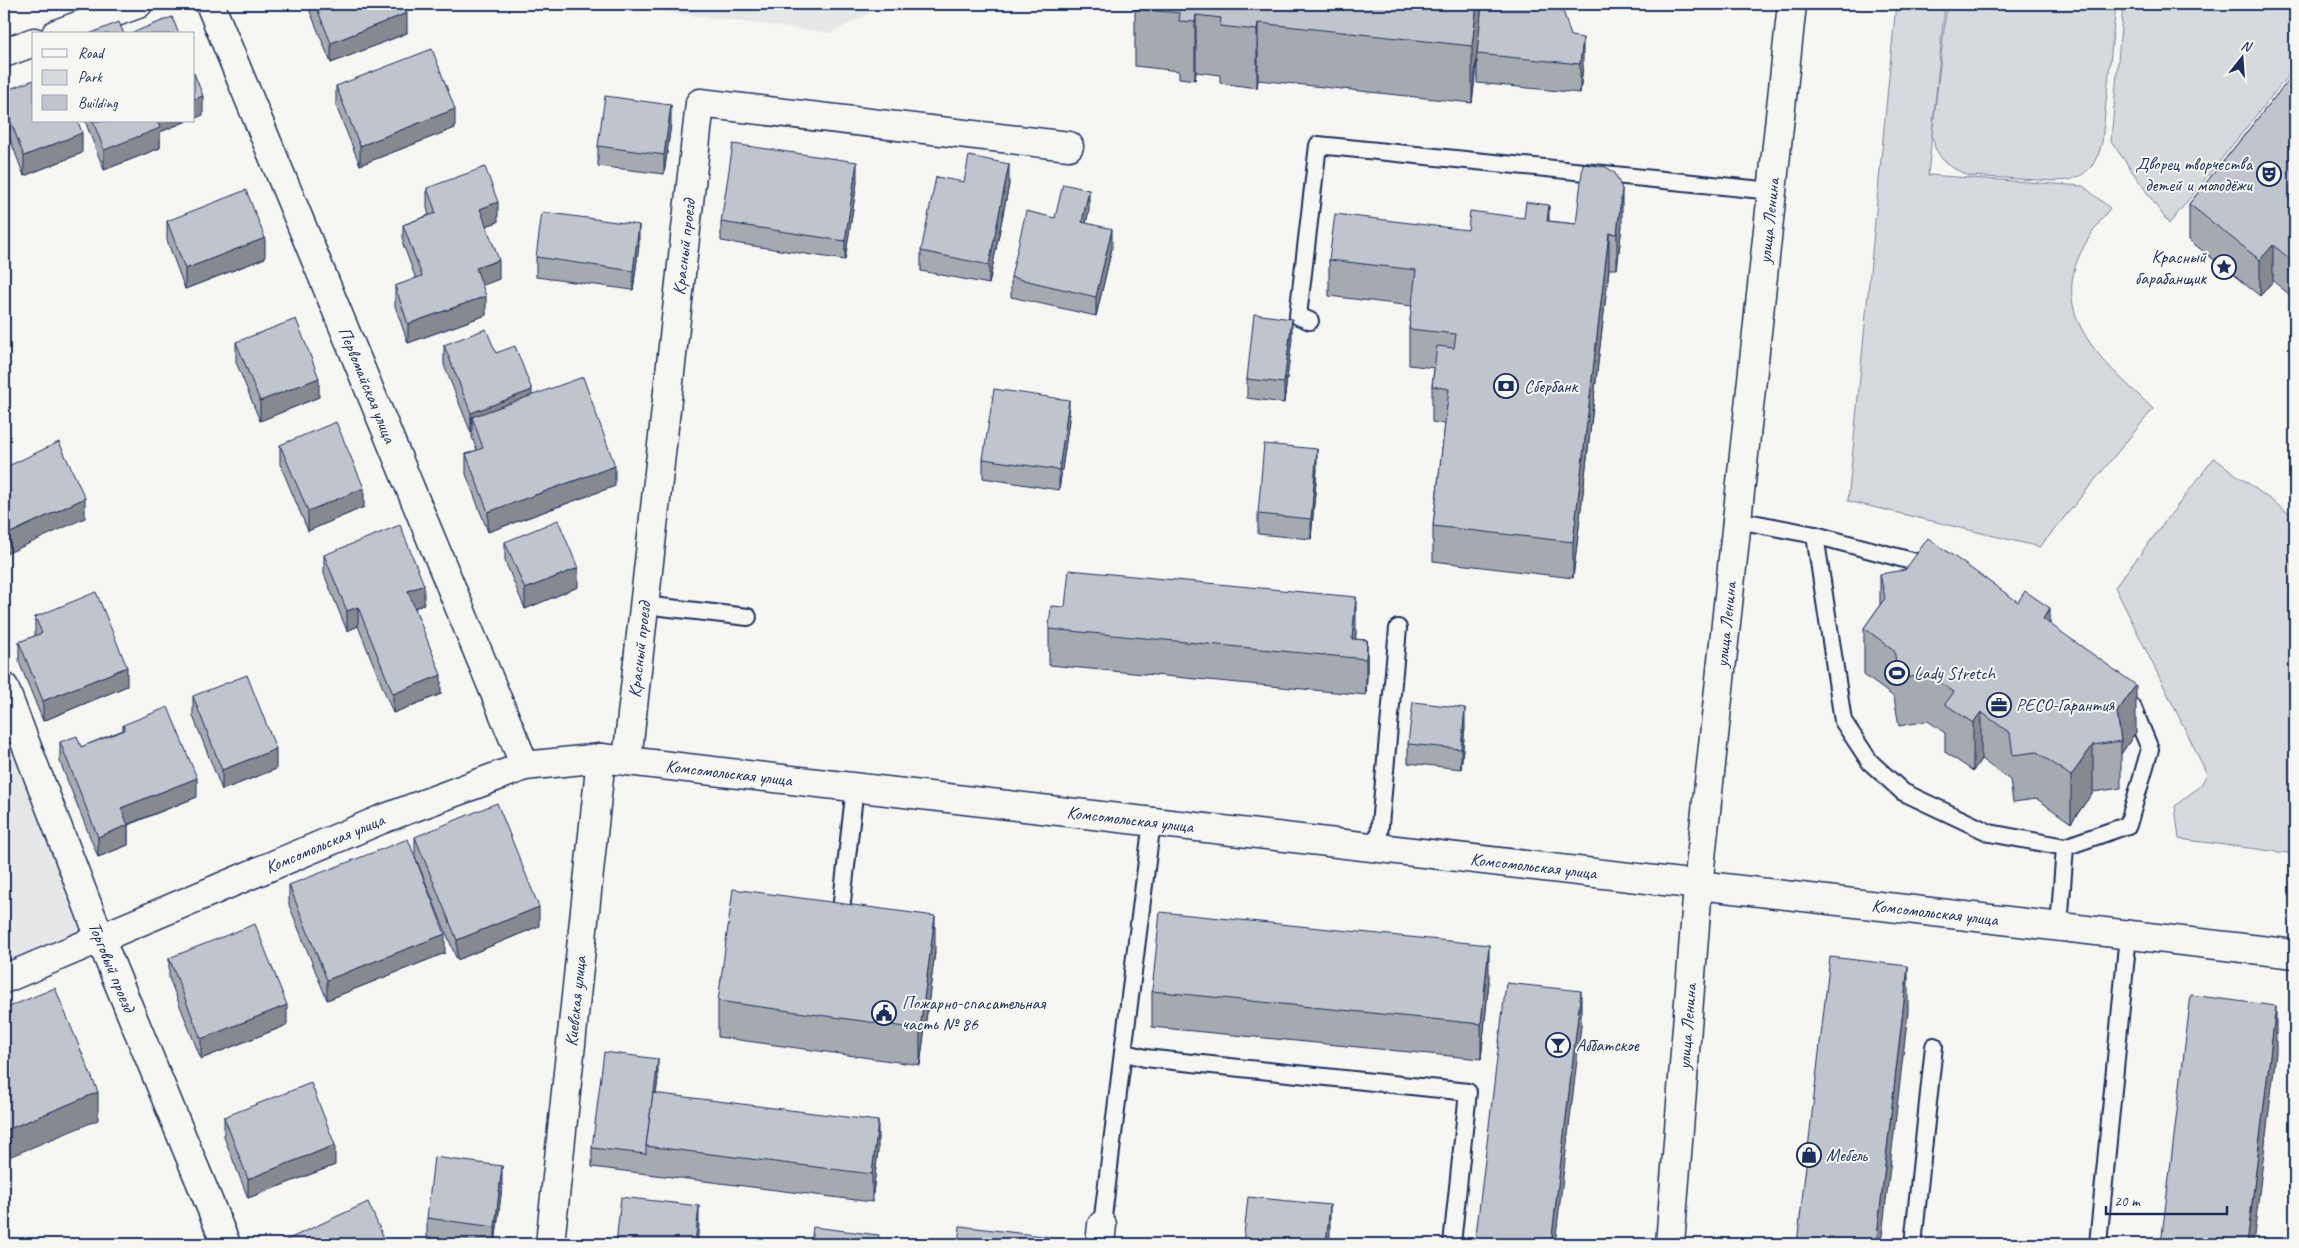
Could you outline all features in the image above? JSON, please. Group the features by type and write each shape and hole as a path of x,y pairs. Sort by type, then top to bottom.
{"main road":[{"path":"61,32 138,4"},
{"name":"Первомайская улица","path":"210,4 525,766"},
{"name":"улица Ленина","path":"1670,1244 1698,886 1792,4"},
{"path":"4,53 32,43"},
{"name":"Красный проезд","path":"627,760 700,103 1069,146"},
{"name":"Торговый проезд","path":"4,687 100,938 226,1244"},
{"name":"Комсомольская улица","path":"4,979 380,820 525,766 601,758 2295,954"},
{"name":"Киевская улица","path":"550,1244 601,758"}],"lane":[{"path":"1310,321 1298,316 1318,145 1772,191"},
{"path":"1737,520 1815,535 1920,563 1944,576"},
{"path":"1815,535 1843,720 1870,762 1903,792 1990,833 2065,847 2128,825 2150,749 2133,708 2110,689"},
{"path":"644,605 748,616"},
{"path":"1378,847 1398,628"},
{"path":"841,910 855,787"},
{"path":"1101,1235 1152,821"},
{"path":"2059,927 2065,847"},
{"path":"2098,1244 2128,934"},
{"path":"1913,1244 1934,1046"},
{"path":"1123,1052 1146,1058 1468,1092 1452,1244"}],"shaded area":[{"path":"603,4 887,4 831,33"},
{"path":"4,709 91,929 4,965"}],"green space":[{"path":"1896,4 1945,4 1928,175 2083,186 2110,208 2085,244 2075,267 2072,289 2074,310 2082,329 2093,347 2122,380 2153,409 2040,547 1848,501"},
{"path":"1947,4 2116,4 2102,142 2092,166 2082,175 2070,180 2055,181 1969,176 1953,168 1942,159 1935,148 1932,135"},
{"path":"2123,4 2295,4 2295,67 2169,224 2111,141"},
{"path":"2214,458 2295,518 2295,854 2179,839 2175,806 2201,785 2207,774 2115,587"}],"building":[{"path":"315,4 403,4 407,13 331,43"},
{"path":"1135,4 1477,4 1472,46 1258,23 1257,30 1220,26 1221,18 1196,15 1195,22 1179,21 1180,13 1135,9"},
{"path":"1482,4 1561,4 1571,36 1583,38 1580,64 1477,54"},
{"path":"172,17 178,32 134,32"},
{"path":"119,22 123,32 94,32"},
{"path":"432,49 455,109 360,146 336,86"},
{"name":"Дворец творчества детей и молодёжи","path":"2295,72 2295,263 2273,245 2260,260 2189,204"},
{"path":"195,76 203,96 195,99"},
{"path":"32,81 32,122 78,122 82,133 24,156 4,104 4,91"},
{"path":"605,96 671,105 664,155 598,146"},
{"path":"93,122 157,122 160,128 104,150"},
{"path":"733,144 857,162 845,241 721,222"},
{"path":"969,156 1009,164 989,265 921,251 936,177 964,182"},
{"path":"1583,164 1606,167 1615,173 1622,189 1617,234 1609,233 1573,542 1433,526 1449,389 1432,386 1437,346 1454,348 1456,334 1409,329 1416,270 1329,260 1335,214 1468,230 1470,211 1524,218 1526,202 1549,205 1547,221 1576,224"},
{"path":"485,167 498,202 480,209 499,260 476,268 486,296 408,324 395,286 422,276 403,225 436,213 427,188"},
{"path":"1063,184 1089,190 1082,222 1112,229 1096,297 1011,277 1026,211 1055,218"},
{"path":"246,190 265,238 185,269 167,221"},
{"path":"542,212 639,225 633,271 536,257"},
{"path":"1254,314 1292,319 1284,383 1247,379"},
{"path":"296,319 319,378 260,401 236,342"},
{"path":"486,329 496,353 515,346 532,390 471,413 444,345"},
{"path":"583,377 615,466 488,512 466,454 483,448 472,417"},
{"path":"994,389 1069,400 1059,470 983,459"},
{"path":"336,422 364,488 308,511 280,445"},
{"path":"59,442 85,498 4,536 4,468"},
{"path":"1264,444 1317,449 1311,519 1258,514"},
{"path":"558,520 578,568 525,589 505,542"},
{"path":"400,525 424,585 408,591 441,675 393,694 358,607 347,611 324,555"},
{"path":"1928,538 2018,602 2025,591 2050,608 2043,619 2136,685 2117,712 2121,741 2093,745 2071,776 2037,752 2013,755 2010,733 1981,712 1973,723 1945,704 1954,692 1928,674 1899,679 1894,650 1864,628 1885,598 1880,574 1905,570"},
{"path":"1069,570 1356,597 1352,639 1367,640 1366,659 1049,629 1051,606 1065,607"},
{"path":"96,592 127,667 43,701 19,642 42,633 35,617"},
{"path":"247,675 276,749 222,770 193,696"},
{"path":"1413,702 1465,708 1461,749 1408,744"},
{"path":"168,707 197,778 121,808 128,825 98,837 60,742 77,736 81,747 125,730 123,725"},
{"path":"497,803 539,907 457,940 415,837"},
{"path":"408,839 445,934 327,980 289,885"},
{"path":"733,889 935,916 920,1029 718,1001"},
{"path":"1160,912 1489,945 1481,1024 1152,991"},
{"path":"255,924 287,1005 201,1039 169,958"},
{"path":"1830,957 1908,966 1876,1244 1797,1244"},
{"path":"1506,983 1581,991 1551,1244 1475,1244"},
{"path":"55,988 98,1092 4,1131 4,1009"},
{"path":"2191,995 2276,1006 2247,1244 2161,1244"},
{"path":"604,1052 658,1059 646,1154 592,1148"},
{"path":"311,1083 335,1145 248,1179 224,1117"},
{"path":"653,1093 878,1121 872,1174 646,1146"},
{"path":"434,1157 502,1166 495,1227 427,1218"},
{"path":"621,1197 699,1206 695,1244 616,1244"},
{"path":"1248,1197 1330,1205 1326,1244 1243,1244"},
{"path":"368,1202 386,1243 397,1238 400,1244 283,1244 282,1242"},
{"path":"960,1226 1051,1237 1051,1244 958,1244"},
{"path":"813,1227 879,1235 878,1244 811,1244"}],"place":[{"name":"Дворец творчества детей и молодёжи","path":"2269,174"},
{"name":"Красный барабанщик","path":"2224,267"},
{"name":"Сбербанк","path":"1506,386"},
{"name":"Lady Stretch","path":"1897,673"},
{"name":"РЕСО-Гарантия","path":"1999,705"},
{"name":"Пожарно-спасательная часть № 86","path":"884,1013"},
{"name":"Аббатское","path":"1558,1045"},
{"name":"Мебель","path":"1809,1155"}]}
